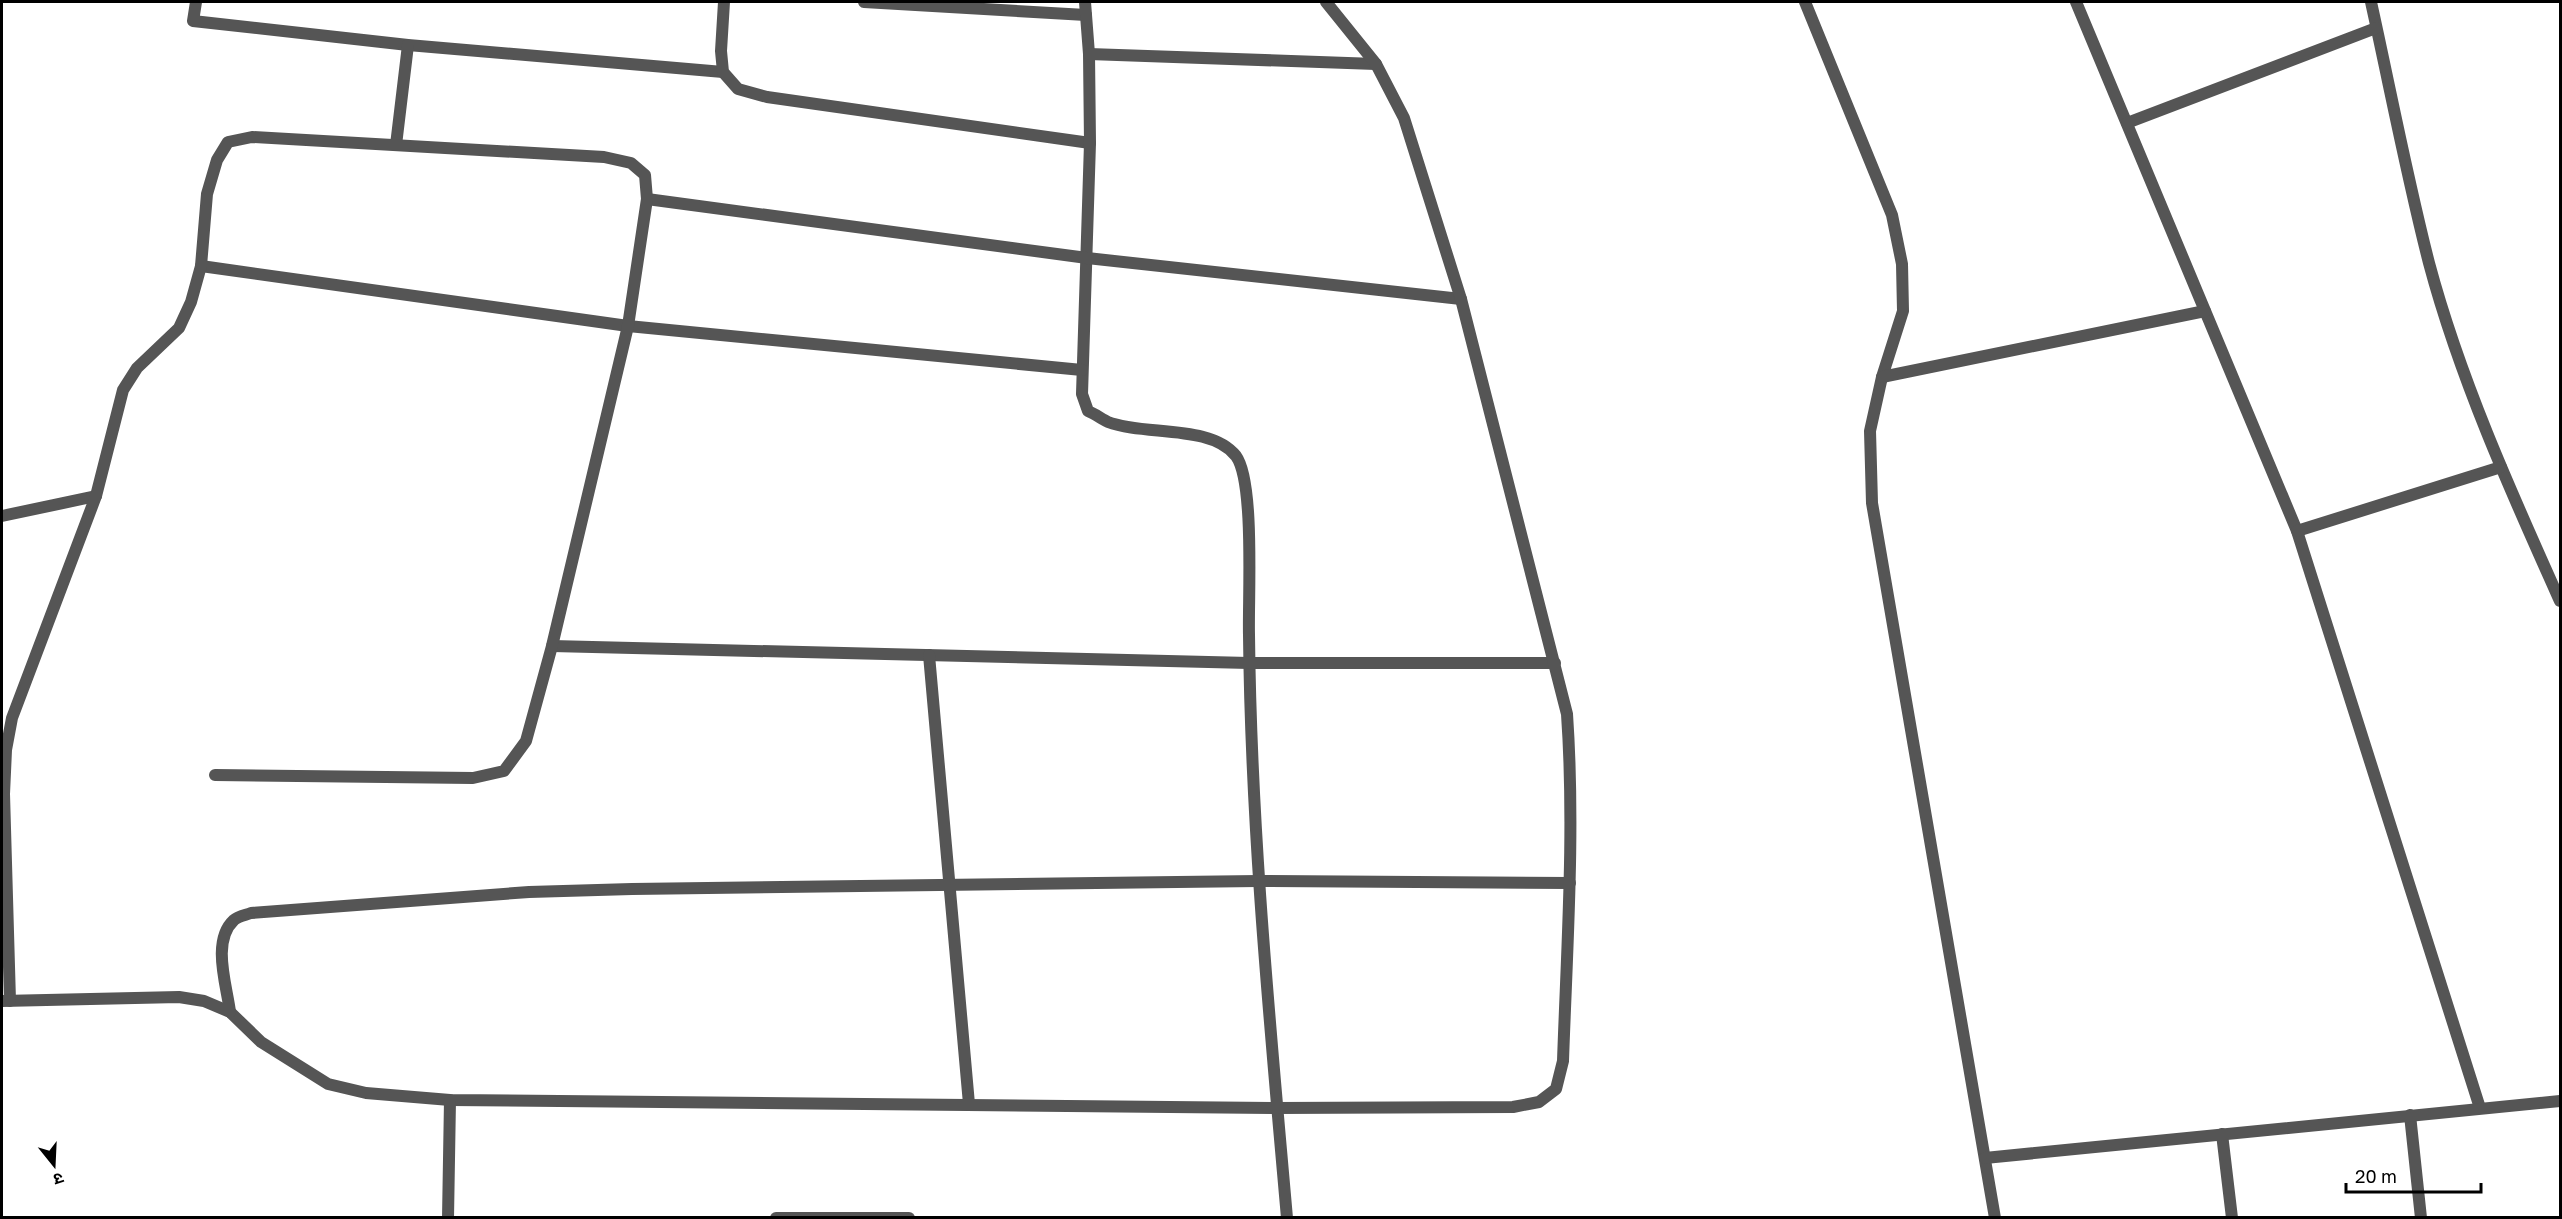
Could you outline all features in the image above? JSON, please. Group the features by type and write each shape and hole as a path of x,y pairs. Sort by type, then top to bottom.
{"street":[{"path":"196,2 193,21 408,45 723,72"},
{"path":"724,2 723,72 738,89 767,97 1090,143"},
{"path":"864,2 1086,15"},
{"path":"1085,2 1089,54 1090,143 1082,394 1088,411 1109,423 1217,440 1236,456 1243,474 1247,507 1249,663 1258,881 1287,1218"},
{"path":"215,775 473,778 504,771 526,741 552,646 628,326 648,199 645,176 631,163 604,157 252,136 228,142 218,160 207,194 201,266 191,302 179,327 137,368 123,390 96,496 16,709 6,750 4,794 6,1001 179,997 204,1001 230,1012 261,1042 328,1084 366,1093 450,1100 1278,1108 1513,1107 1539,1102 1556,1089 1563,1061 1570,883 1570,767 1567,714 1461,299 1404,118 1376,64 1326,2"},
{"path":"1805,2 1892,215 1902,264 1903,311 1882,378 1870,431 1872,503 1995,1218"},
{"path":"2076,2 2297,531 2480,1108"},
{"path":"2371,2 2430,264 2461,360 2501,467 2560,602"},
{"path":"2127,123 2376,27"},
{"path":"396,145 408,45"},
{"path":"1089,54 1376,64"},
{"path":"648,199 1088,258 1461,299"},
{"path":"201,266 628,326 1082,370"},
{"path":"1882,378 2205,311"},
{"path":"2297,531 2501,467"},
{"path":"2,516 96,496"},
{"path":"552,646 1249,663 1555,663"},
{"path":"929,655 969,1104"},
{"path":"230,1012 221,950 224,933 234,919 251,913 530,892 1258,881 1570,883"},
{"path":"448,1218 450,1100"},
{"path":"1984,1158 2560,1101"},
{"path":"2410,1115 2421,1218"},
{"path":"2222,1134 2232,1218"},
{"path":"776,1218 909,1218"}]}
